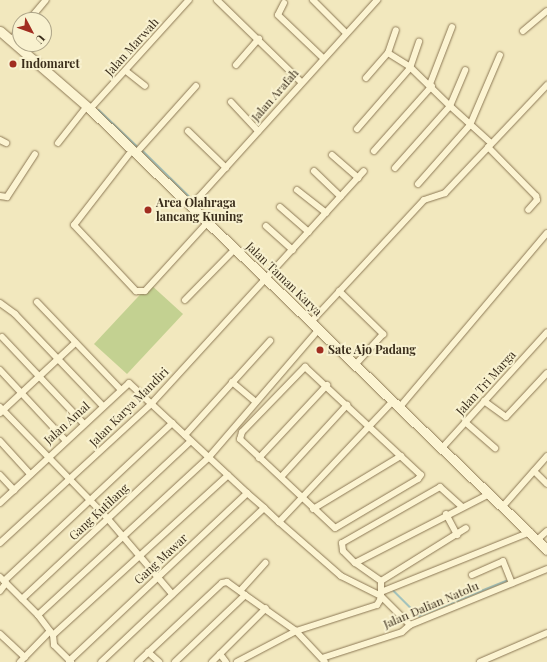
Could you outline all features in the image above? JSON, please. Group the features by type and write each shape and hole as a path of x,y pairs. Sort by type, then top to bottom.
{"street":[{"path":"36,12 46,0"},
{"name":"Jalan Marwah","path":"58,143 88,107 126,71 189,0"},
{"path":"217,0 259,39 301,82"},
{"path":"313,0 345,32"},
{"name":"Jalan Arafah","path":"191,206 322,57 376,0"},
{"path":"283,1 278,14 322,57"},
{"path":"523,31 547,11"},
{"path":"374,151 431,85 452,28"},
{"path":"366,78 388,52 396,30"},
{"name":"Jalan Taman Karya","path":"0,31 88,107 235,248 395,405 489,494 504,505 547,550"},
{"path":"236,65 259,39"},
{"path":"357,129 410,68 419,42"},
{"path":"388,52 431,85 490,145 536,196 537,200 528,210"},
{"path":"418,184 470,125 500,55"},
{"path":"395,168 450,106 465,70"},
{"path":"126,71 145,86"},
{"path":"311,322 424,200 445,193 547,85"},
{"path":"196,86 134,151 74,225 136,291 145,291 208,222"},
{"path":"231,102 258,131"},
{"path":"188,131 226,168"},
{"path":"0,196 7,197 35,154"},
{"path":"332,155 358,178"},
{"path":"314,171 340,197"},
{"name":"Jalan Karya Mandiri","path":"0,543 70,482 152,403 364,171"},
{"path":"297,190 326,213"},
{"path":"280,207 309,232"},
{"path":"266,226 293,250"},
{"path":"279,522 369,427 395,405 547,233"},
{"path":"185,300 235,248"},
{"path":"340,291 383,334 355,365"},
{"path":"37,302 120,389 132,384 247,493 262,510 279,522 341,576 381,594 410,625"},
{"path":"0,303 57,358 103,406"},
{"path":"38,615 125,538 209,457 318,329"},
{"name":"Jalan Tri Marga","path":"442,448 547,332"},
{"path":"2,337 83,423"},
{"path":"185,435 270,340"},
{"path":"75,343 37,375 1,411 108,519 159,576 172,594"},
{"path":"305,367 326,385 420,474 420,479 335,528 313,509 303,496 259,458 240,439 241,433 297,371 305,367"},
{"path":"0,370 65,440"},
{"path":"484,401 506,417 547,373"},
{"path":"232,382 256,402"},
{"path":"259,458 326,385"},
{"name":"Jalan Amal","path":"0,503 46,457 120,389"},
{"path":"281,477 347,405"},
{"path":"465,422 495,448"},
{"path":"0,591 4,580 87,499 172,423"},
{"path":"0,441 30,474"},
{"name":"Gang Kutilang","path":"22,599 191,441"},
{"path":"313,509 401,456"},
{"path":"504,505 547,456"},
{"path":"534,471 547,484"},
{"path":"0,475 14,490"},
{"path":"0,634 22,659 141,556 228,475"},
{"path":"381,581 355,563 343,551 344,541 439,488 444,488 461,506"},
{"name":"Gang Mawar","path":"70,661 247,493"},
{"path":"355,563 461,506 489,494"},
{"path":"101,662 262,510"},
{"path":"446,514 457,534"},
{"path":"381,581 466,528"},
{"path":"381,594 530,532"},
{"path":"537,540 547,532"},
{"path":"472,575 503,562 512,583"},
{"path":"175,662 242,593 265,563"},
{"name":"Jalan Dalian Natolu","path":"323,660 402,632 410,625 547,569"},
{"path":"4,580 38,615 51,633 53,644 70,661"},
{"path":"238,662 296,631 377,605 381,594 381,581"},
{"path":"138,662 220,584 227,582 266,608 296,631 323,660"},
{"path":"212,662 266,608"},
{"path":"480,662 547,634"},
{"path":"148,652 159,662"},
{"path":"220,654 226,662"}],"green space":[{"path":"150,284 183,314 127,374 94,344"}],"waterway":[{"path":"99,110 138,147"},
{"path":"141,149 193,200"},
{"path":"393,590 419,616 506,581"}],"place":[{"name":"Indomaret","path":"13,64"},
{"name":"Area Olahraga lancang Kuning","path":"148,210"},
{"name":"Sate Ajo Padang","path":"320,350"}]}
